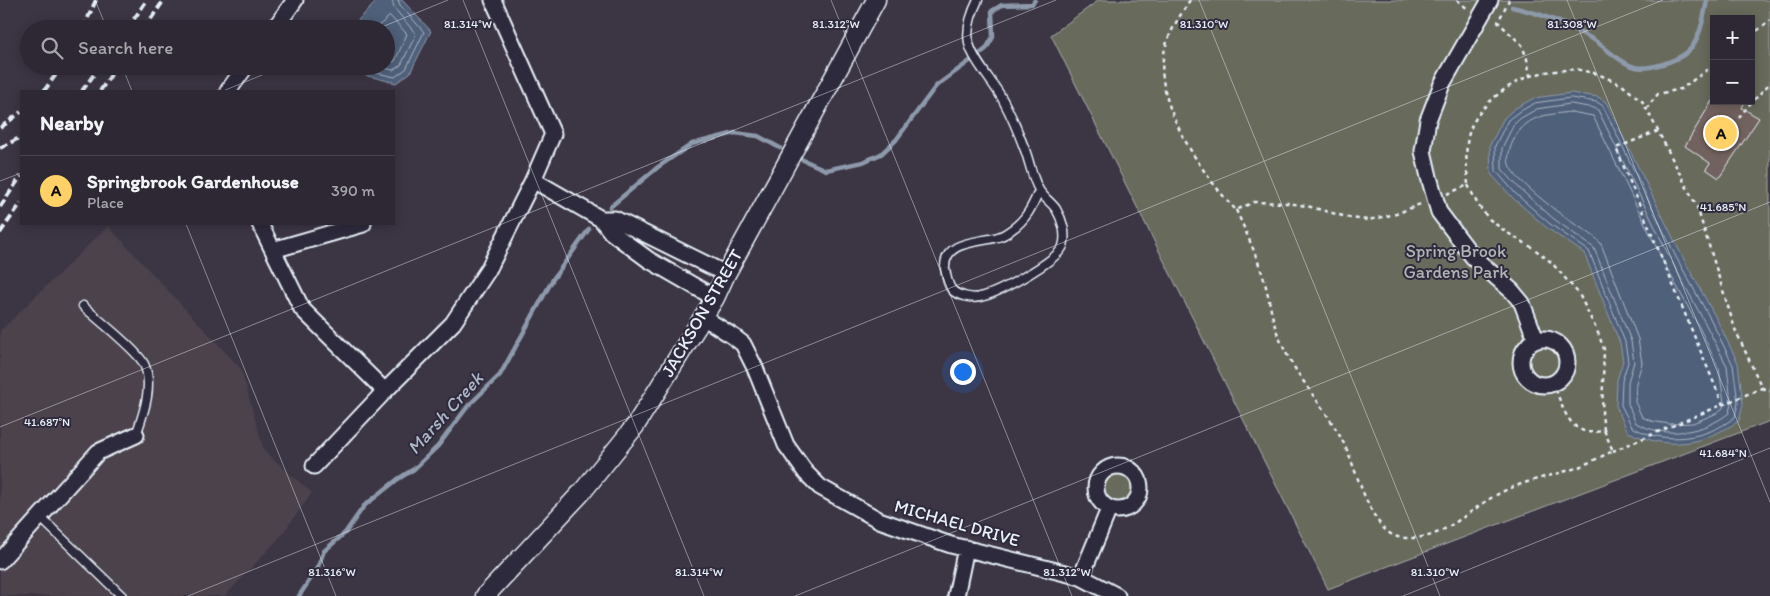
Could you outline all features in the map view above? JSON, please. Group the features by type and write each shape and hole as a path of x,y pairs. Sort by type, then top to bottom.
{"street":[{"path":"281,20 295,0"},
{"path":"314,466 453,323 488,270 533,180 553,134 494,0"},
{"name":"JACKSON STREET","path":"485,596 582,492 635,426 715,298 726,274 876,0"},
{"path":"1490,0 1442,84 1428,120 1424,151 1435,198 1448,226 1473,257 1512,291 1522,303 1536,340"},
{"path":"229,90 240,75"},
{"path":"533,180 601,219 611,232 649,260 715,298"},
{"path":"601,219 616,219 726,274"},
{"path":"260,225 302,309 385,391"},
{"path":"272,250 360,225"},
{"name":"MICHAEL DRIVE","path":"704,317 743,344 786,445 806,473 820,487 879,520 951,544 1081,577 1117,596"},
{"path":"1536,340 1552,340 1559,344 1567,357 1567,365 1560,379 1554,384 1539,385 1532,382 1523,371 1521,364 1525,350 1536,340"},
{"path":"0,561 98,452 136,436"},
{"path":"1081,577 1109,509"},
{"path":"956,596 966,548"}],"lane":[{"path":"978,0 968,25 969,45 1003,100 1025,149 1039,191 1051,202 1062,218 1063,246 1054,258 1034,271 980,297 964,296 952,290 946,277 945,262 951,251 962,243 1000,237 1011,230 1023,221 1039,191"},
{"path":"83,306 135,352 144,364 147,379 146,407 136,436"},
{"path":"40,517 122,596"}],"path":[{"path":"1190,0 1170,32 1163,59 1163,84 1179,128 1199,164 1236,210 1251,242 1264,278 1280,342 1295,368 1342,437 1375,518 1386,531 1396,537 1428,536 1440,531 1500,493 1527,482 1578,467 1762,388 1770,391"},
{"path":"1508,0 1498,22 1522,45 1528,59 1530,76"},
{"path":"1755,33 1770,20"},
{"path":"1646,109 1658,94 1681,88 1710,68"},
{"path":"1613,452 1604,430 1602,414 1604,350 1579,294 1551,262 1489,219 1478,205 1468,185 1466,161 1470,130 1484,107 1518,80 1545,72 1576,69 1598,74 1622,85 1643,102 1700,213 1735,328 1762,388"},
{"path":"1739,118 1770,83"},
{"path":"1658,131 1616,148 1723,405"},
{"path":"1236,210 1254,202 1289,202 1350,218 1368,220 1396,214 1468,185"},
{"path":"1554,384 1561,406 1572,423 1581,431 1596,433 1604,430"}],"shaded area":[{"path":"108,226 241,369 264,451 312,493 280,537 225,596 0,596 0,331"}],"green space":[{"name":"Spring Brook Gardens Park","path":"1099,0 1770,0 1770,421 1328,589 1051,35"},
{"path":"1117,471 1123,472 1128,476 1132,481 1132,493 1128,498 1123,502 1117,503 1111,502 1106,498 1102,493 1101,487 1102,481 1106,476 1111,472"}],"water":[{"path":"378,0 402,0 431,31 410,73 396,83 364,75 395,75 395,20 358,20"},
{"path":"1571,93 1598,97 1606,102 1681,254 1738,363 1743,404 1739,421 1711,436 1685,443 1672,443 1658,442 1628,432 1616,406 1617,380 1623,361 1620,343 1584,253 1547,228 1513,198 1491,174 1490,145 1504,118 1514,109 1534,98"}],"building":[{"path":"1710,104 1743,105 1742,108 1759,118 1719,178 1706,169 1710,163 1685,146"}],"waterway":[{"name":"Marsh Creek","path":"801,159 826,170 863,162 881,154 896,140 936,86 986,49 993,37 992,11 1002,5 1032,4 1035,0"},
{"name":"Marsh Creek","path":"1512,7 1544,16 1575,29 1627,64 1646,67 1664,64 1681,56 1692,47 1700,31 1707,0"},
{"name":"Marsh Creek","path":"610,207 658,167 692,144 735,133 758,136 780,148"},
{"name":"Marsh Creek","path":"299,596 317,569 324,551 345,533 364,506 414,469 438,446 468,406 500,375 553,279 589,229"}],"railway":[{"path":"87,20 96,0"},
{"path":"133,20 147,0"},
{"path":"150,20 164,0"},
{"path":"45,90 56,75"},
{"path":"83,90 94,75"},
{"path":"101,90 111,75"},
{"path":"0,128 20,113"},
{"path":"0,148 20,138"},
{"path":"0,207 20,177"},
{"path":"0,233 20,204"}],"place":[{"name":"Springbrook Gardenhouse","path":"1721,133"}]}
